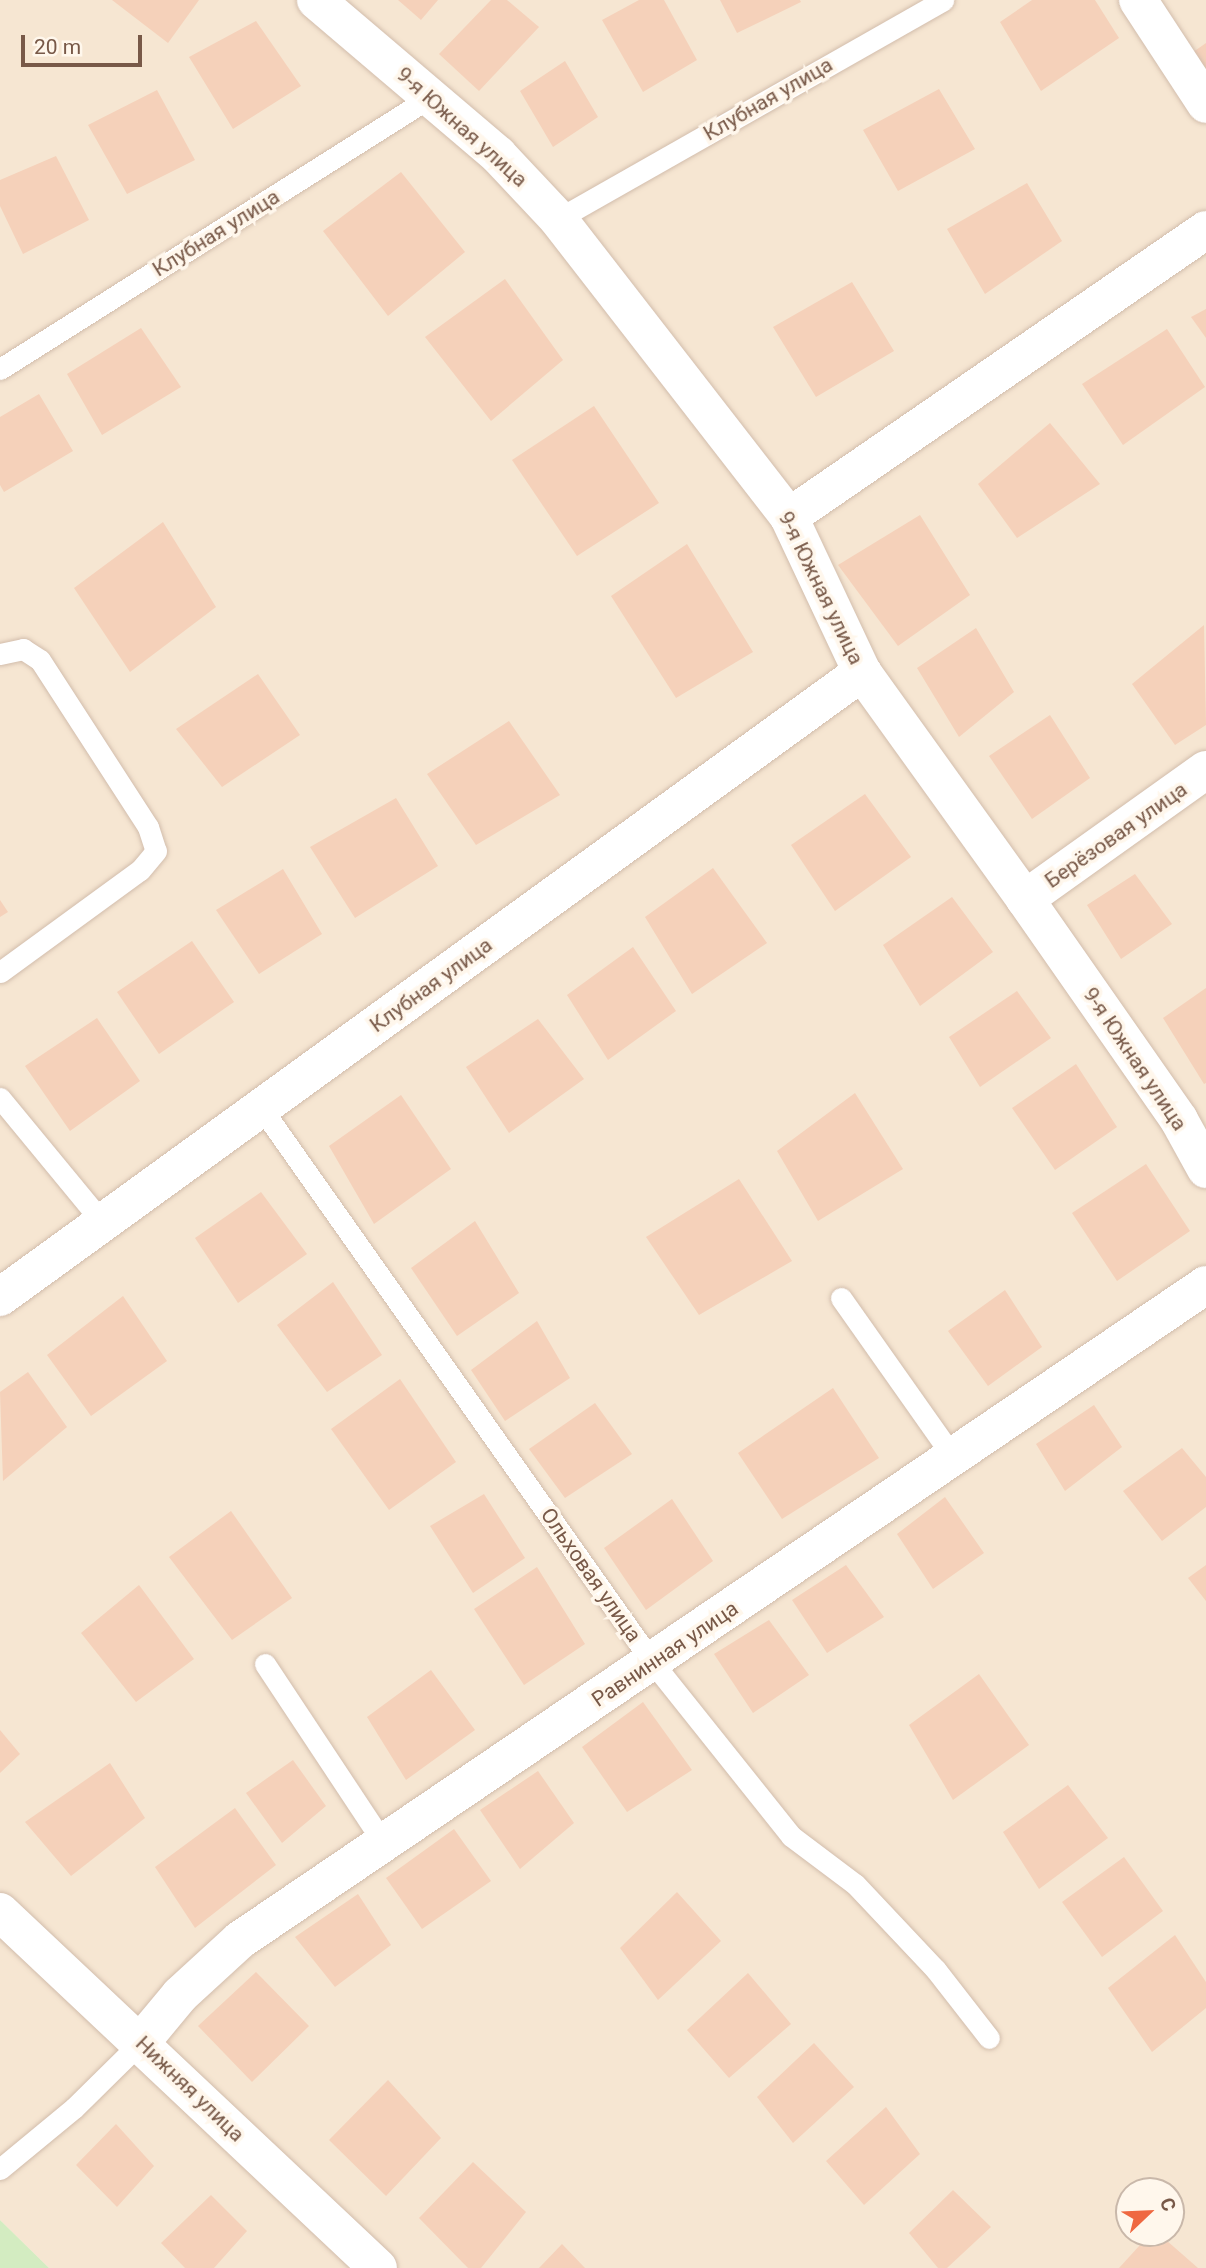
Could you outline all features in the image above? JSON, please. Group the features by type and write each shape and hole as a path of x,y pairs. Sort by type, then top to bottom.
{"street":[{"name":"9-я Южная улица","path":"316,0 432,96 498,155 558,219 789,517 862,672 1025,899 1178,1120 1206,1169"},
{"path":"1138,0 1206,104"},
{"path":"789,517 1206,230"},
{"name":"Клубная улица","path":"0,1297 862,672"},
{"name":"Берёзовая улица","path":"1025,899 1206,770"},
{"name":"Равнинная улица","path":"141,2042 180,1995 240,1940 382,1841 653,1663 1206,1285"},
{"name":"Нижняя улица","path":"0,1912 378,2268"}],"lane":[{"name":"Клубная улица","path":"558,219 943,0"},
{"name":"Клубная улица","path":"0,369 432,96"},
{"path":"0,654 23,649 40,660 148,827 156,851 141,870 0,972"},
{"path":"0,1098 103,1223"},
{"name":"Ольховая улица","path":"262,1109 653,1663 791,1836 855,1884 936,1970 989,2038"},
{"path":"841,1298 953,1457"},
{"path":"265,1664 382,1841"},
{"path":"0,2169 74,2108 141,2042"}],"shaded area":[{"path":"0,0 1206,0 1206,2268 49,2268 0,2220"}],"green space":[{"path":"0,2220 49,2268 0,2268"}],"building":[{"path":"112,0 199,0 168,43"},
{"path":"398,0 438,0 421,20"},
{"path":"491,0 507,0 539,27 479,91 439,54"},
{"path":"639,0 664,0 697,60 643,92 602,20"},
{"path":"720,0 800,0 801,2 737,33"},
{"path":"1032,0 1095,0 1119,38 1041,91 1000,22"},
{"path":"256,21 301,86 233,129 189,57"},
{"path":"1206,43 1206,101 1179,62"},
{"path":"565,61 598,117 553,147 520,91"},
{"path":"939,89 975,149 898,191 863,130"},
{"path":"157,90 195,160 127,194 88,125"},
{"path":"56,156 89,220 23,254 0,206 0,180"},
{"path":"401,172 465,252 388,316 323,231"},
{"path":"1027,183 1062,241 985,294 947,229"},
{"path":"505,279 563,360 491,421 425,337"},
{"path":"852,282 894,351 816,397 773,327"},
{"path":"1206,309 1206,338 1191,317"},
{"path":"141,328 181,387 102,435 67,374"},
{"path":"1167,329 1205,387 1123,445 1082,384"},
{"path":"39,394 73,451 4,492 0,485 0,417"},
{"path":"594,406 659,503 577,556 512,460"},
{"path":"1050,423 1100,484 1017,538 978,484"},
{"path":"920,515 970,595 898,646 838,565"},
{"path":"163,522 216,607 130,672 74,588"},
{"path":"687,544 753,652 676,698 611,596"},
{"path":"1204,625 1206,725 1175,745 1132,684"},
{"path":"976,628 1014,692 959,737 917,668"},
{"path":"258,674 300,735 222,787 176,729"},
{"path":"1050,715 1090,778 1032,819 989,756"},
{"path":"509,721 560,795 476,845 427,774"},
{"path":"865,794 911,857 835,911 791,845"},
{"path":"396,798 438,866 355,918 310,847"},
{"path":"713,868 767,943 692,994 645,917"},
{"path":"283,869 322,934 259,974 216,910"},
{"path":"1135,874 1172,924 1121,959 1087,905"},
{"path":"952,897 993,952 920,1006 883,945"},
{"path":"0,900 8,912 0,917"},
{"path":"192,941 234,1002 159,1054 117,992"},
{"path":"633,947 676,1011 608,1060 567,995"},
{"path":"1206,988 1206,1083 1204,1084 1163,1018"},
{"path":"1017,991 1051,1038 980,1087 949,1037"},
{"path":"97,1018 140,1081 70,1131 25,1066"},
{"path":"538,1019 584,1079 509,1133 466,1067"},
{"path":"1076,1064 1117,1127 1055,1170 1012,1108"},
{"path":"855,1093 903,1169 818,1221 777,1151"},
{"path":"401,1095 451,1169 374,1224 329,1146"},
{"path":"1146,1164 1190,1231 1117,1281 1072,1213"},
{"path":"739,1179 792,1261 699,1315 646,1237"},
{"path":"261,1192 307,1254 238,1303 195,1238"},
{"path":"475,1221 519,1293 457,1336 411,1268"},
{"path":"333,1282 382,1355 327,1392 277,1325"},
{"path":"1005,1290 1042,1347 988,1386 948,1331"},
{"path":"123,1296 167,1361 91,1416 47,1355"},
{"path":"537,1321 570,1378 505,1421 471,1370"},
{"path":"28,1372 67,1427 3,1481 0,1392"},
{"path":"400,1379 456,1462 389,1510 331,1429"},
{"path":"833,1388 879,1458 782,1519 738,1453"},
{"path":"595,1403 632,1454 565,1498 529,1449"},
{"path":"1094,1405 1122,1447 1065,1491 1036,1444"},
{"path":"1182,1448 1206,1477 1206,1507 1162,1541 1123,1491"},
{"path":"484,1494 525,1558 473,1593 430,1526"},
{"path":"945,1497 984,1553 933,1589 897,1534"},
{"path":"672,1499 713,1561 646,1610 604,1548"},
{"path":"231,1511 292,1598 232,1640 169,1557"},
{"path":"846,1565 884,1617 827,1653 792,1600"},
{"path":"1206,1565 1206,1601 1188,1578"},
{"path":"537,1567 585,1644 524,1685 474,1609"},
{"path":"139,1585 194,1659 136,1702 81,1633"},
{"path":"769,1620 809,1675 753,1713 714,1654"},
{"path":"431,1670 475,1730 406,1780 367,1717"},
{"path":"979,1674 1029,1745 953,1800 909,1725"},
{"path":"643,1702 692,1770 627,1812 582,1747"},
{"path":"0,1730 20,1754 0,1773"},
{"path":"293,1760 326,1806 282,1843 246,1793"},
{"path":"110,1763 145,1818 71,1876 25,1822"},
{"path":"538,1771 574,1823 520,1869 480,1810"},
{"path":"1068,1785 1108,1838 1039,1889 1003,1832"},
{"path":"235,1808 276,1865 195,1928 155,1867"},
{"path":"454,1829 491,1881 422,1929 386,1878"},
{"path":"1124,1857 1163,1911 1102,1957 1062,1902"},
{"path":"677,1892 721,1941 658,2000 620,1948"},
{"path":"358,1894 391,1945 335,1987 295,1937"},
{"path":"1175,1935 1206,1982 1206,2008 1152,2052 1108,1988"},
{"path":"256,1972 309,2026 252,2082 198,2026"},
{"path":"748,1973 791,2024 729,2078 687,2030"},
{"path":"814,2043 854,2087 793,2143 757,2097"},
{"path":"388,2080 441,2138 386,2196 329,2140"},
{"path":"886,2107 920,2154 864,2205 826,2161"},
{"path":"116,2124 154,2166 117,2207 76,2165"},
{"path":"473,2162 526,2212 481,2268 468,2268 419,2218"},
{"path":"953,2190 991,2227 947,2268 938,2268 909,2233"},
{"path":"211,2195 247,2231 214,2268 185,2268 161,2243"},
{"path":"562,2244 585,2268 539,2268"},
{"path":"1138,2247 1174,2247 1198,2268 1119,2268"}]}
